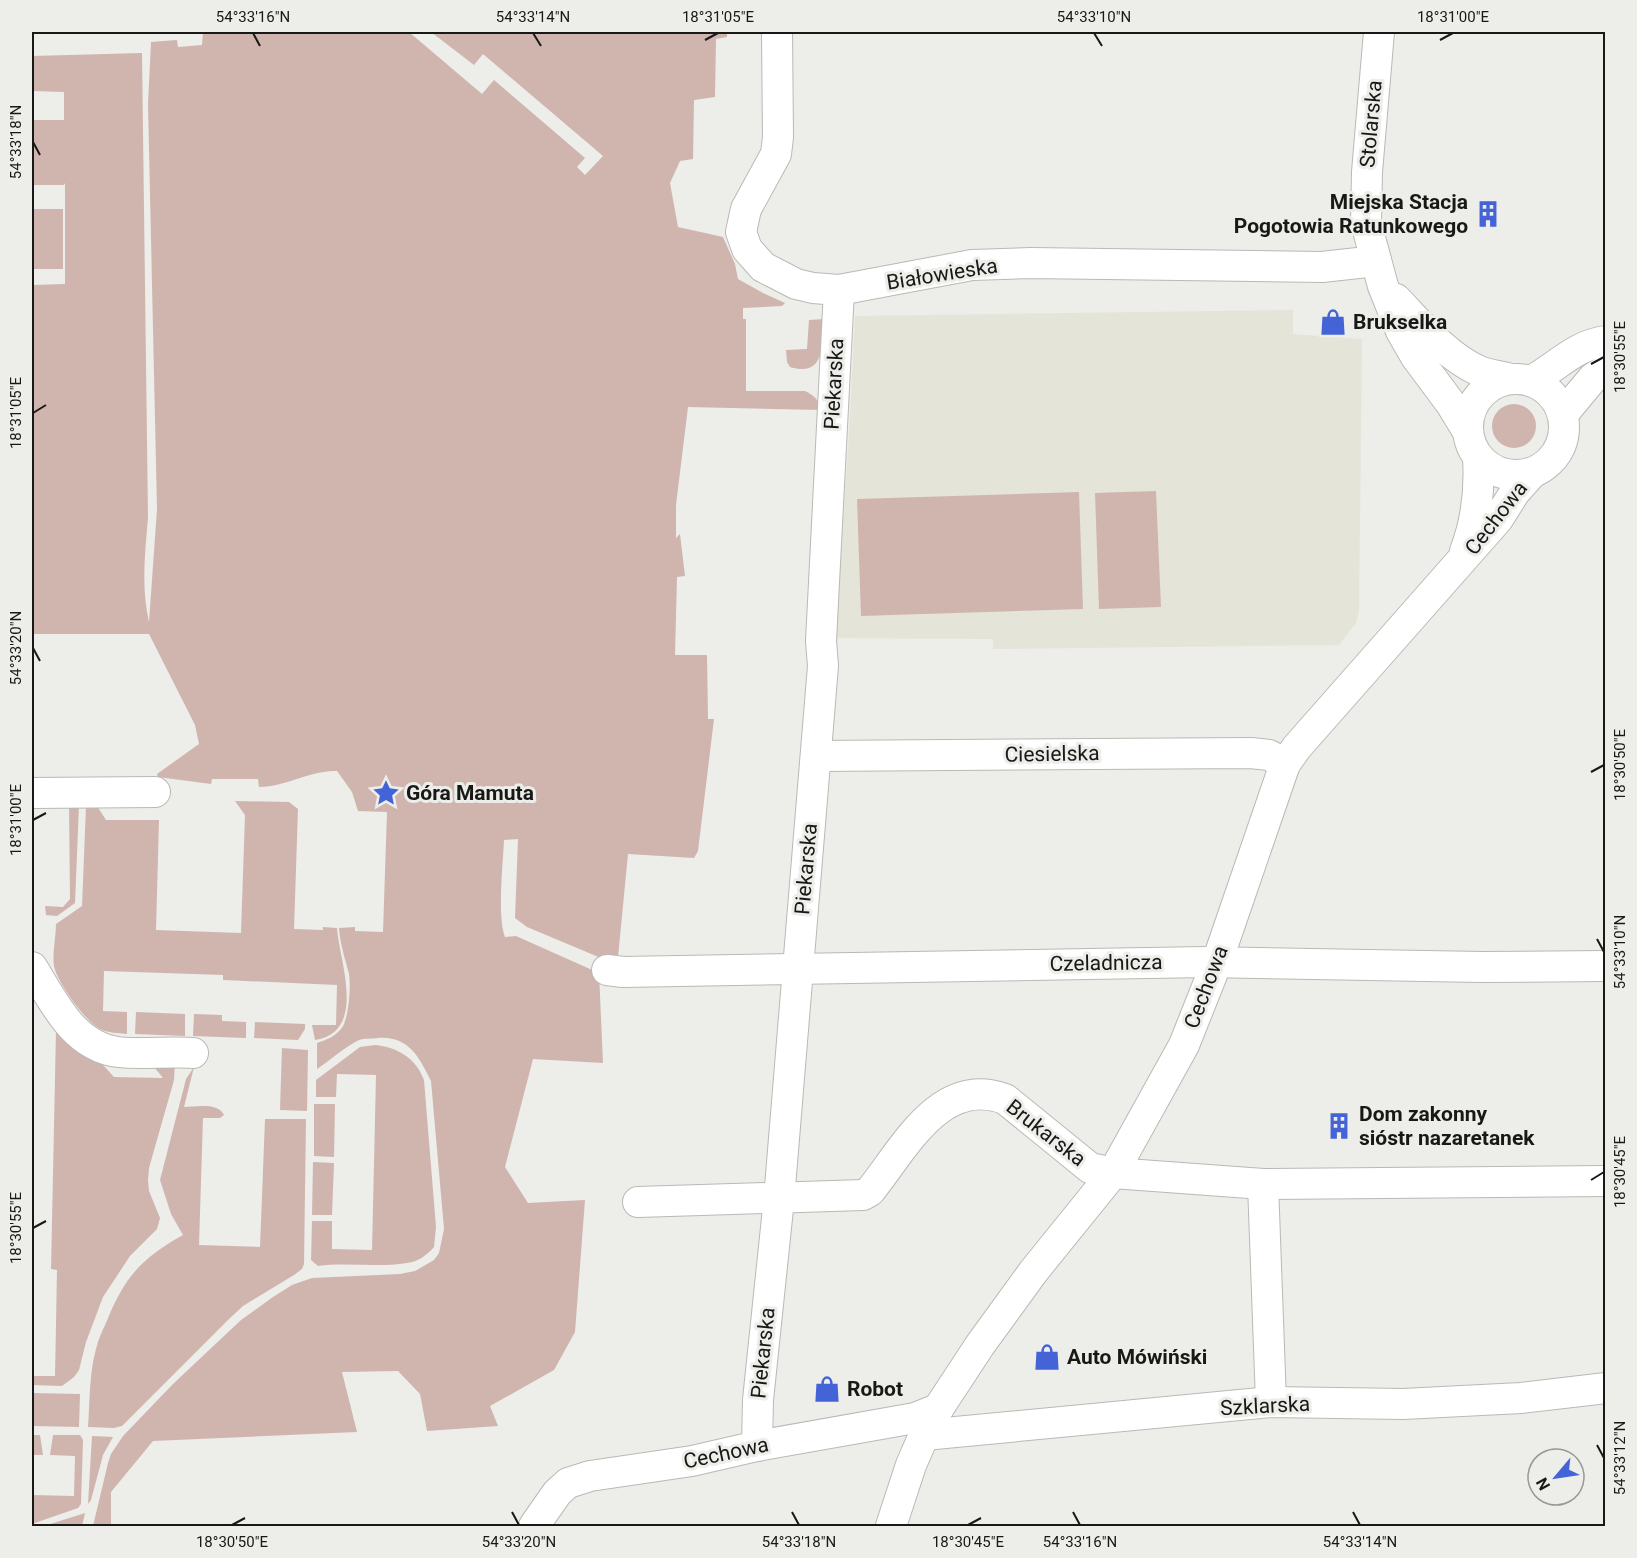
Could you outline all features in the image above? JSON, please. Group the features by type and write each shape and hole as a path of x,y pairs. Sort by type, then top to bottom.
{"street":[{"name":"Białowieska","path":"777,32 778,137 776,154 746,209 741,232 747,249 763,267 796,284 839,291 972,266 1030,263 1322,267 1380,273"},
{"name":"Stolarska","path":"1379,32 1366,182 1366,223 1380,273 1401,331 1416,357 1451,404 1473,445"},
{"name":"Stolarska","path":"1380,273 1427,332 1455,356 1479,371 1521,380"},
{"name":"Piekarska","path":"757,1446 758,1400 779,1199 823,666 822,629 839,291"},
{"path":"1521,380 1545,388 1556,399 1563,414 1565,428 1562,443 1555,456 1545,466 1532,473 1517,475 1502,473 1489,467 1473,445 1470,413 1479,396 1493,384 1521,380 1548,372 1570,354 1591,343 1605,341"},
{"path":"1563,414 1593,378 1605,370"},
{"name":"Cechowa","path":"1460,564 1471,535 1476,513 1479,480 1473,445"},
{"name":"Cechowa","path":"534,1527 557,1493 568,1483 590,1476 692,1461 757,1446 915,1418 931,1422 980,1345 1033,1272 1113,1173 1184,1045 1217,962 1285,764 1460,564 1498,519 1515,492 1532,473"},
{"name":"Ciesielska","path":"816,756 1251,753 1269,755 1285,764"},
{"path":"32,794 155,792"},
{"name":"Czeladnicza","path":"607,970 623,972 1217,962 1482,967 1605,966"},
{"path":"32,967 73,1029 101,1048 119,1052 193,1053"},
{"name":"Brukarska","path":"638,1202 863,1196 870,1191 930,1115 964,1096 980,1094 1005,1099 1090,1168 1113,1173 1263,1184 1605,1181"},
{"path":"1263,1184 1271,1402"},
{"name":"Szklarska","path":"931,1422 1271,1402 1403,1404 1521,1398 1605,1388"},
{"path":"891,1527 911,1466 931,1422"}],"shaded area":[{"path":"203,32 409,32 482,94 494,80 585,158 577,167 585,175 603,156 483,54 474,65 431,32 727,32 727,37 716,39 715,97 694,100 693,159 680,161 670,183 678,227 723,237 735,264 738,279 785,303 782,306 743,308 743,319 746,319 746,391 805,391 816,399 821,410 688,407 676,505 676,538 680,534 685,576 677,577 675,655 707,655 708,719 714,719 698,851 694,858 628,854 618,957 608,961 527,927 515,918 518,839 504,840 501,916 505,937 516,936 599,973 603,1063 533,1059 505,1167 528,1203 585,1200 575,1332 554,1370 490,1406 498,1426 427,1431 420,1394 398,1371 342,1372 357,1432 153,1441 111,1492 111,1526 93,1526 111,1454 123,1436 173,1384 241,1320 292,1285 312,1278 400,1274 415,1271 434,1260 439,1253 444,1229 431,1081 417,1056 398,1040 363,1039 317,1069 317,1043 333,1036 341,1029 348,1011 349,974 339,928 355,927 355,931 383,932 387,812 358,811 352,792 337,771 317,773 259,787 258,779 212,779 211,784 158,777 157,774 199,744 195,725 149,634 32,634 32,285 65,284 65,183 64,185 32,185 32,120 64,120 64,92 32,91 32,56 142,53 148,518 144,583 149,622 157,509 148,104 151,42 177,40 178,47 202,45"},
{"path":"32,209 63,209 63,269 32,269"},
{"path":"1293,310 1293,334 1362,339 1359,611 1356,623 1339,645 993,649 993,639 835,638 855,316"},
{"path":"824,319 822,348 816,363 810,368 790,367 786,350 807,349 809,320"},
{"path":"1514,404 1530,410 1536,426 1530,442 1514,448 1498,442 1492,426 1498,410"},
{"path":"1156,491 1161,607 1099,609 1095,493"},
{"path":"1079,492 1083,609 861,616 857,499"},
{"path":"235,801 289,802 298,809 294,929 337,928 347,993 346,1009 341,1024 331,1034 315,1040 312,1025 336,1025 337,985 223,980 223,975 104,971 103,1011 127,1012 127,1034 100,1029 72,1000 54,966 56,924 82,906 86,806 97,806 106,820 159,820 156,930 241,933 245,815"},
{"path":"69,805 79,805 75,903 57,916 46,915 45,906 63,907 70,899"},
{"path":"136,1012 185,1014 185,1036 135,1034"},
{"path":"194,1014 222,1015 222,1021 246,1022 246,1038 193,1036"},
{"path":"255,1022 305,1024 305,1029 298,1040 254,1038"},
{"path":"56,1030 93,1054 114,1077 163,1078 150,1062 175,1062 174,1080 149,1168 149,1191 160,1218 157,1229 130,1256 103,1297 86,1342 79,1370 62,1386 32,1385 32,1376 55,1376 57,1270 51,1269"},
{"path":"375,1045 391,1048 405,1055 421,1072 424,1080 436,1227 434,1247 422,1258 411,1262 385,1265 318,1266 311,1260 312,1221 332,1221 332,1249 372,1250 376,1075 337,1074 336,1097 316,1097 316,1080 360,1047"},
{"path":"282,1048 308,1050 307,1111 280,1110"},
{"path":"194,1067 184,1107 217,1108 224,1115 220,1118 203,1118 199,1245 260,1247 265,1119 306,1119 304,1264 302,1269 294,1275 243,1306 122,1426 88,1427 94,1358 99,1339 113,1307 135,1271 155,1253 183,1235 171,1214 160,1180 186,1079"},
{"path":"314,1104 335,1104 334,1157 314,1156"},
{"path":"313,1162 334,1163 332,1215 312,1215"},
{"path":"32,1393 80,1394 79,1427 32,1426"},
{"path":"32,1435 40,1435 43,1455 32,1455"},
{"path":"53,1435 80,1435 83,1440 81,1504 78,1508 32,1524 32,1495 74,1496 75,1456 50,1455"},
{"path":"92,1436 113,1437 103,1455 88,1504"},
{"path":"85,1513 82,1526 44,1526"}],"place":[{"name":"Miejska Stacja Pogotowia Ratunkowego","path":"1488,214"},
{"name":"Brukselka","path":"1333,322"},
{"name":"Góra Mamuta","path":"386,793"},
{"name":"Dom zakonny sióstr nazaretanek","path":"1339,1126"},
{"name":"Auto Mówiński","path":"1047,1357"},
{"name":"Robot","path":"827,1389"}]}
